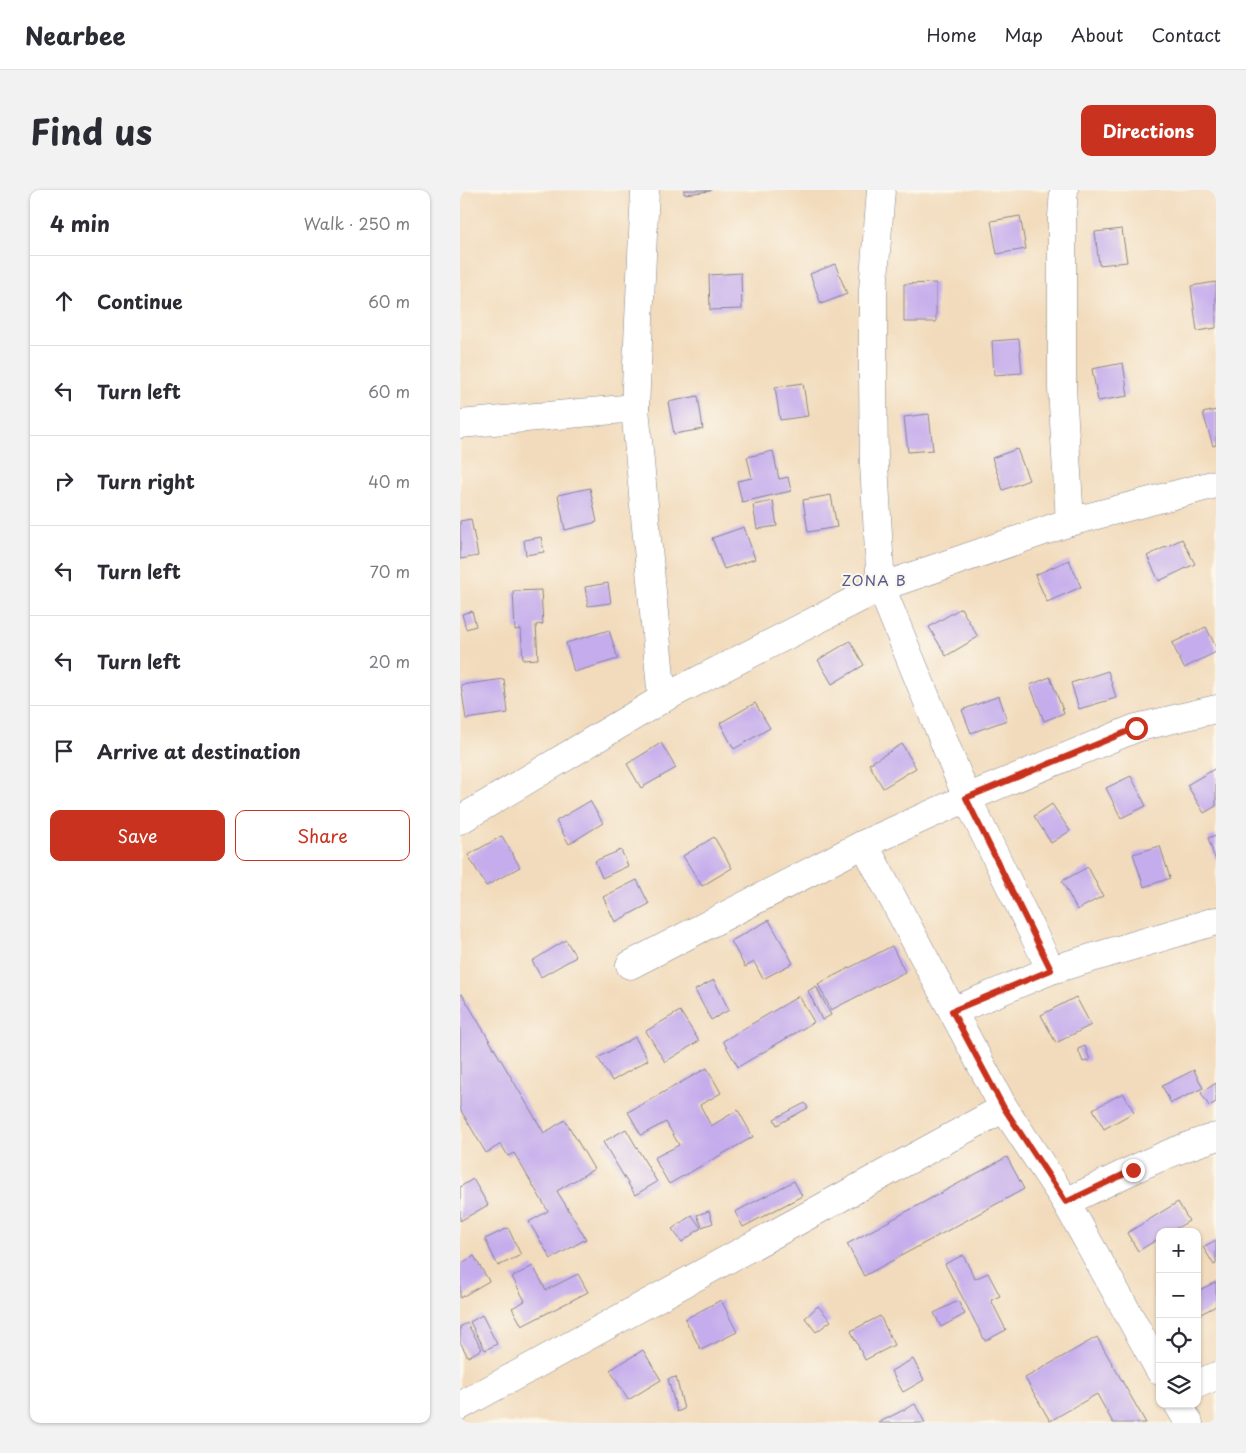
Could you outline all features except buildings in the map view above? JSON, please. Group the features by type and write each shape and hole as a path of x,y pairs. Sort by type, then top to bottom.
{"street":[{"path":"645,190 636,408 662,699"},
{"path":"881,190 874,290 873,378 874,464 882,587 966,798 1051,970"},
{"path":"1064,190 1062,217 1062,388 1070,522"},
{"path":"460,424 636,408"},
{"path":"460,820 662,699 882,587 1070,522 1216,484"},
{"path":"630,965 864,844 966,798 1136,728 1216,709"},
{"path":"864,844 1004,1108 1066,1202 1156,1364"},
{"path":"952,1011 1051,970 1216,920"},
{"path":"460,1406 1004,1108"},
{"path":"1066,1202 1133,1170 1197,1143 1216,1138"},
{"path":"1201,1382 1216,1376"},
{"path":"1180,1408 1189,1423"},
{"path":"460,1411 467,1423"}],"district":[{"name":"ZONA B","path":"874,581"}],"route":[{"path":"1133,1170 1066,1202 1004,1108 952,1011 1051,970 966,798 1136,728"}]}
